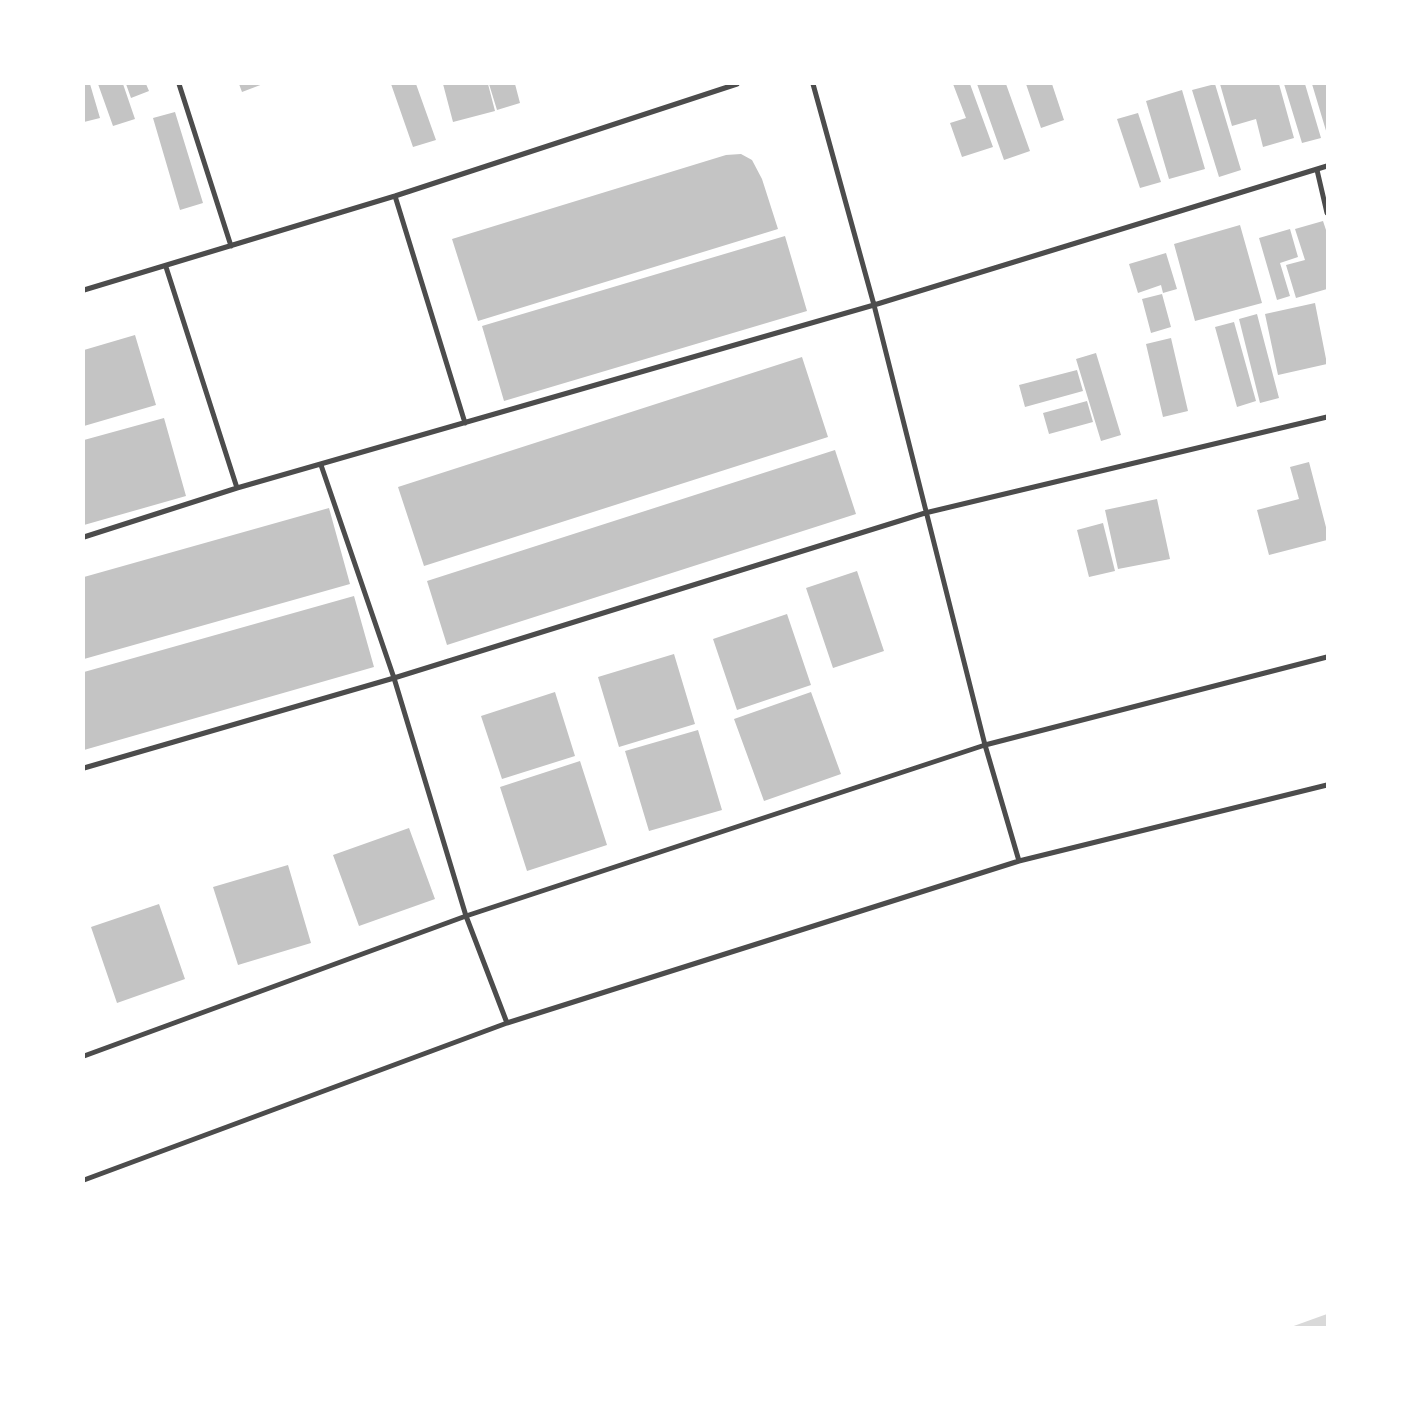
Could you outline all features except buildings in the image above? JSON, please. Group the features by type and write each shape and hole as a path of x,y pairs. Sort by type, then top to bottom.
{"street":[{"path":"179,84 231,246"},
{"path":"84,290 166,267 395,196 737,84"},
{"path":"813,84 874,305 984,745 1019,861"},
{"path":"84,537 238,488 874,305 1327,166"},
{"path":"1317,170 1327,213"},
{"path":"395,196 465,424"},
{"path":"166,267 238,488"},
{"path":"84,768 394,678 925,513 1327,417"},
{"path":"321,464 394,678 466,916 507,1023"},
{"path":"84,1056 466,916 984,745 1327,657"},
{"path":"84,1180 507,1023 1019,861 1327,784"}],"shaded area":[{"path":"1327,1314 1327,1327 1291,1327"}]}
